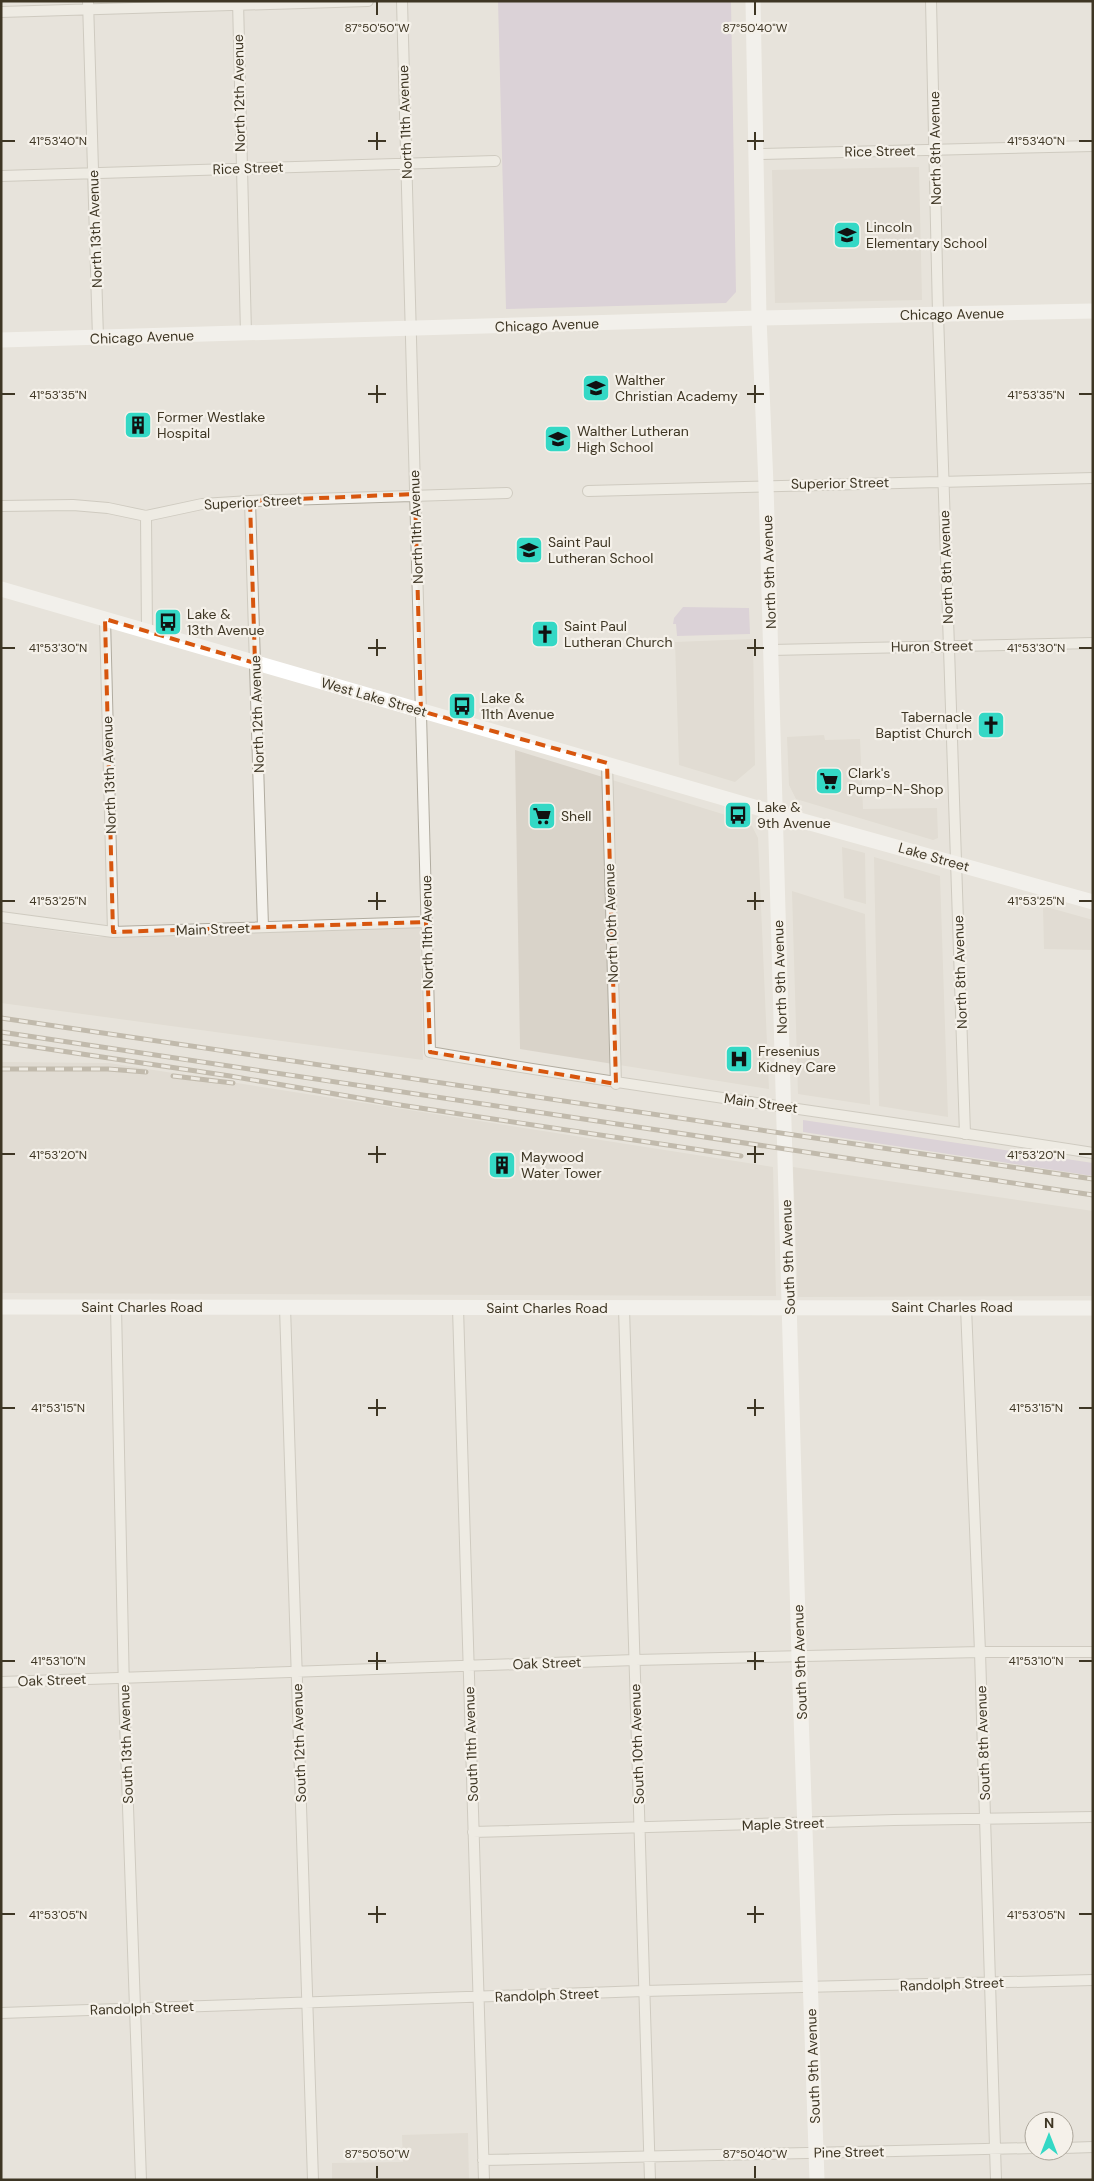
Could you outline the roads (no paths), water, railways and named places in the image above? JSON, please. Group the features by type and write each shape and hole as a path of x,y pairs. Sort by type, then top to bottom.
{"main road":[{"name":"North 9th Avenue","path":"752,1 757,154 759,318 766,485 785,1143"},
{"name":"Chicago Avenue","path":"1,340 759,318 1093,311"},
{"name":"West Lake Street","path":"1,589 776,812"},
{"name":"Lake Street","path":"776,812 1093,902"},
{"name":"South 9th Avenue","path":"785,1143 799,1656 817,2180"},
{"name":"Saint Charles Road","path":"1,1307 1093,1308"}],"street":[{"path":"1,12 88,5 368,1"},
{"name":"North 11th Avenue","path":"402,1 430,1052"},
{"name":"North 8th Avenue","path":"931,1 936,150 938,314 965,1134"},
{"name":"North 12th Avenue","path":"238,3 246,334"},
{"name":"North 13th Avenue","path":"88,5 98,338"},
{"name":"Rice Street","path":"757,154 1093,146"},
{"name":"Rice Street","path":"1,176 495,161"},
{"name":"Superior Street","path":"588,491 1093,478"},
{"name":"Superior Street","path":"1,506 73,505 108,508 146,516 202,504 415,494 507,493"},
{"name":"North 12th Avenue","path":"250,501 263,927"},
{"path":"146,516 147,632"},
{"name":"North 13th Avenue","path":"105,619 113,932"},
{"name":"Huron Street","path":"771,650 1093,643"},
{"name":"North 10th Avenue","path":"607,763 616,1084"},
{"name":"Main Street","path":"1,917 113,932 426,922"},
{"name":"Main Street","path":"430,1052 616,1084 784,1106 1093,1153"},
{"name":"South 13th Avenue","path":"116,1307 124,1677 141,2180"},
{"name":"South 12th Avenue","path":"285,1307 314,2180"},
{"name":"South 8th Avenue","path":"966,1307 980,1652 996,2180"},
{"name":"South 11th Avenue","path":"458,1308 484,2180"},
{"name":"South 10th Avenue","path":"624,1308 650,2180"},
{"name":"Oak Street","path":"1,1682 634,1660 980,1652 1093,1652"},
{"name":"Maple Street","path":"473,1832 1093,1816"},
{"name":"Randolph Street","path":"1,2013 644,1991 1093,1980"},
{"path":"1074,2148 1093,2147"},
{"name":"Pine Street","path":"483,2160 1024,2148"}],"railway":[{"path":"1,1018 1093,1179"},
{"path":"1,1032 1093,1195"},
{"path":"1,1042 230,1076 400,1105 741,1156"},
{"path":"1,1069 108,1069 146,1072"},
{"path":"173,1076 233,1083"}],"place":[{"name":"Lincoln Elementary School","path":"847,235"},
{"name":"Walther Christian Academy","path":"596,388"},
{"name":"Former Westlake Hospital","path":"138,425"},
{"name":"Walther Lutheran High School","path":"558,439"},
{"name":"Saint Paul Lutheran School","path":"529,550"},
{"name":"Lake & 13th Avenue","path":"168,622"},
{"name":"Saint Paul Lutheran Church","path":"545,634"},
{"name":"Lake & 11th Avenue","path":"462,706"},
{"name":"Tabernacle Baptist Church","path":"991,725"},
{"name":"Clark's Pump-N-Shop","path":"829,781"},
{"name":"Lake & 9th Avenue","path":"738,815"},
{"name":"Shell","path":"542,816"},
{"name":"Fresenius Kidney Care","path":"739,1059"},
{"name":"Maywood Water Tower","path":"502,1165"}]}
